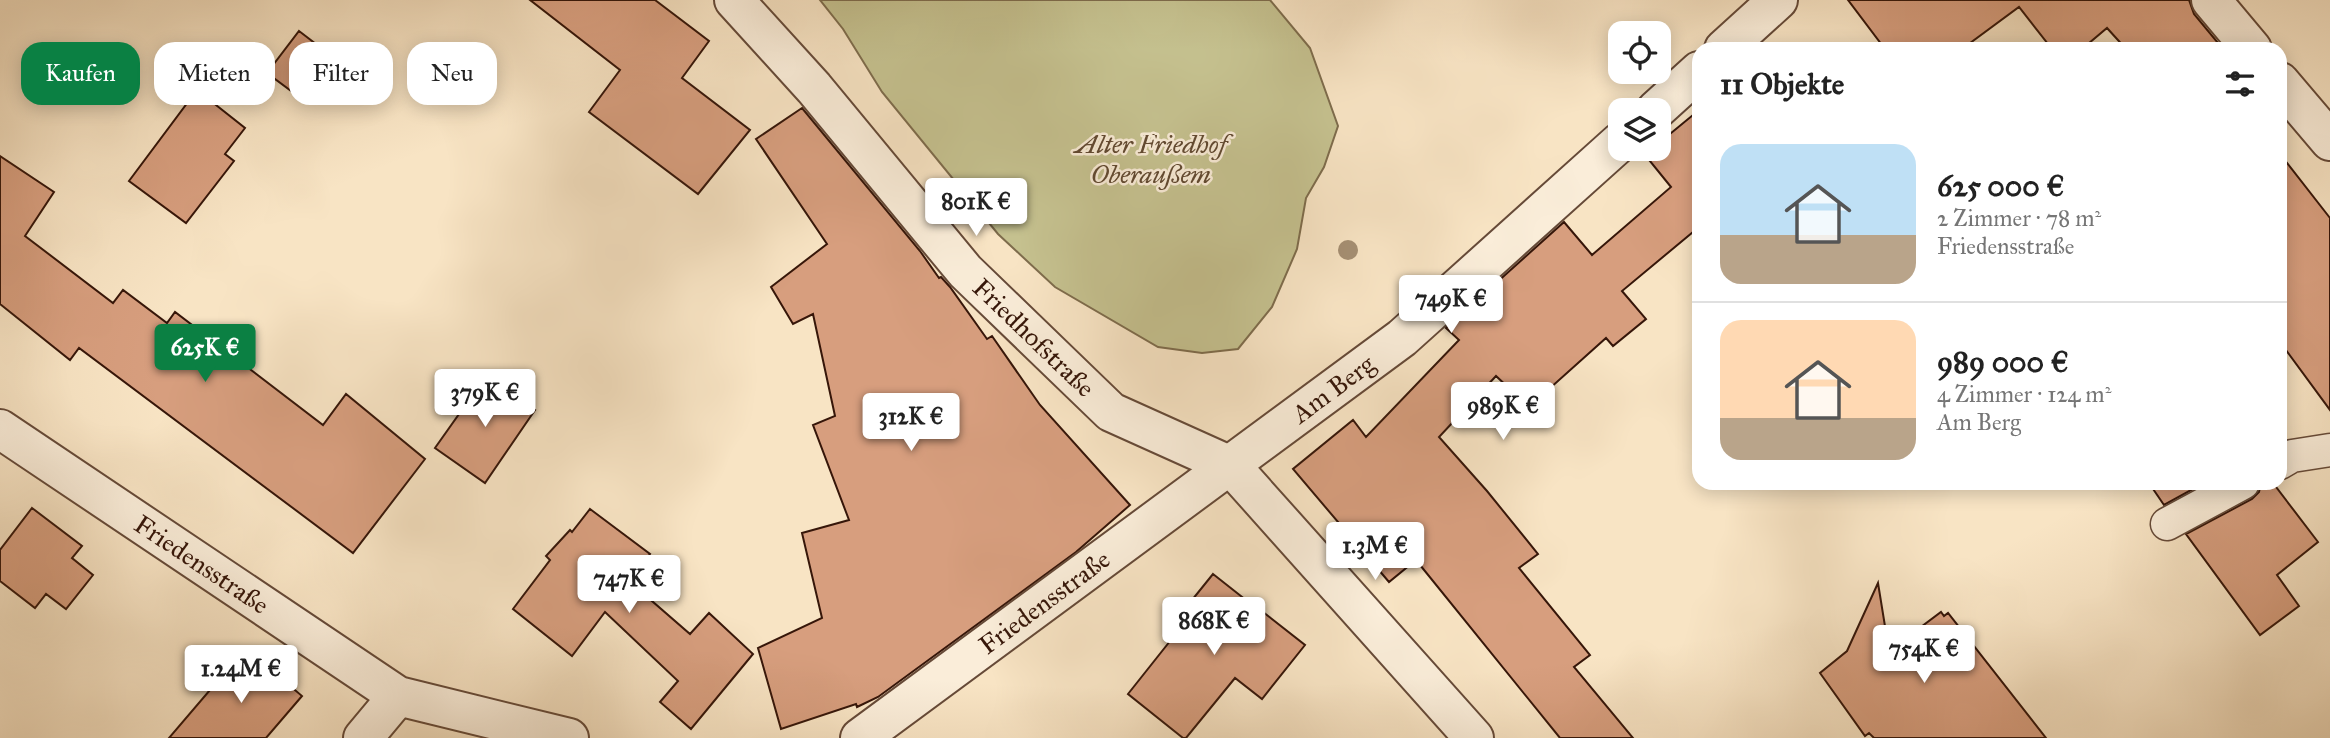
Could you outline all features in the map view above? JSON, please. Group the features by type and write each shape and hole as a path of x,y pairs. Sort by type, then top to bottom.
{"street":[{"name":"Friedhofstraße","path":"734,0 814,88 965,271 1111,412 1231,466"},
{"path":"1732,42 1778,0"},
{"path":"2211,0 2246,42"},
{"path":"1669,98 1692,77"},
{"path":"2287,90 2330,141"},
{"name":"Am Berg","path":"1231,466 1402,338 1608,153"},
{"name":"Friedensstraße","path":"0,429 398,696 569,738"},
{"name":"Friedensstraße","path":"860,738 1231,466"},
{"path":"1231,466 1474,738"},
{"path":"363,738 398,696"}],"lane":[{"path":"2287,459 2330,450"},
{"path":"2167,524 2230,490"}],"green space":[{"name":"Alter Friedhof Oberaußem","path":"820,0 1270,0 1310,48 1338,126 1324,167 1306,198 1297,249 1272,307 1238,349 1202,353 1158,347 1055,287 998,234 882,92 843,29"}],"building":[{"path":"530,0 655,0 709,41 682,78 750,130 698,194 589,112 620,70"},
{"path":"1848,0 2189,0 2194,14 2217,42 2120,42 2107,28 2090,42 2046,42 2019,7 1972,42 1880,42"},
{"path":"299,31 313,42 291,42"},
{"path":"289,44 289,89 275,79 275,62"},
{"path":"186,105 216,105 245,128 225,154 234,161 186,223 129,181"},
{"path":"802,108 920,251 939,278 950,287 987,339 992,336 1040,405 1130,505 1076,552 878,697 857,707 856,704 781,729 758,648 822,618 802,533 849,520 813,425 835,416 813,314 793,324 771,287 827,244 756,139"},
{"path":"1692,116 1692,233 1622,291 1646,319 1613,346 1606,338 1529,407 1496,376 1439,437 1538,554 1519,568 1590,655 1574,667 1633,738 1560,738 1416,560 1389,582 1293,469 1353,420 1366,437 1459,340 1446,328 1564,222 1592,255 1671,187 1650,161 1671,161 1671,133"},
{"path":"0,156 54,192 25,236 113,303 123,290 167,323 175,312 323,425 346,394 425,459 353,553 79,348 70,360 0,304"},
{"path":"2287,163 2330,218 2330,410 2287,352"},
{"path":"486,376 535,410 485,483 435,448"},
{"path":"2154,490 2191,490 2164,505"},
{"path":"2278,490 2318,542 2277,575 2299,606 2260,635 2186,534 2252,499 2259,492"},
{"path":"32,508 82,546 72,558 93,575 66,609 46,594 35,608 0,581 0,550"},
{"path":"590,509 650,554 629,581 690,634 709,613 753,654 691,729 660,702 678,681 605,612 572,656 513,609 550,560 546,556 570,530 572,532"},
{"path":"1213,574 1251,604 1262,604 1263,612 1305,645 1262,699 1235,678 1186,738 1183,738 1128,694 1178,631 1171,626"},
{"path":"1878,583 1889,651 1941,612 1944,616 1948,613 2046,738 1874,738 1869,733 1865,736 1820,673 1847,651"},
{"path":"239,656 255,670 261,661 302,696 266,738 169,738"}]}
